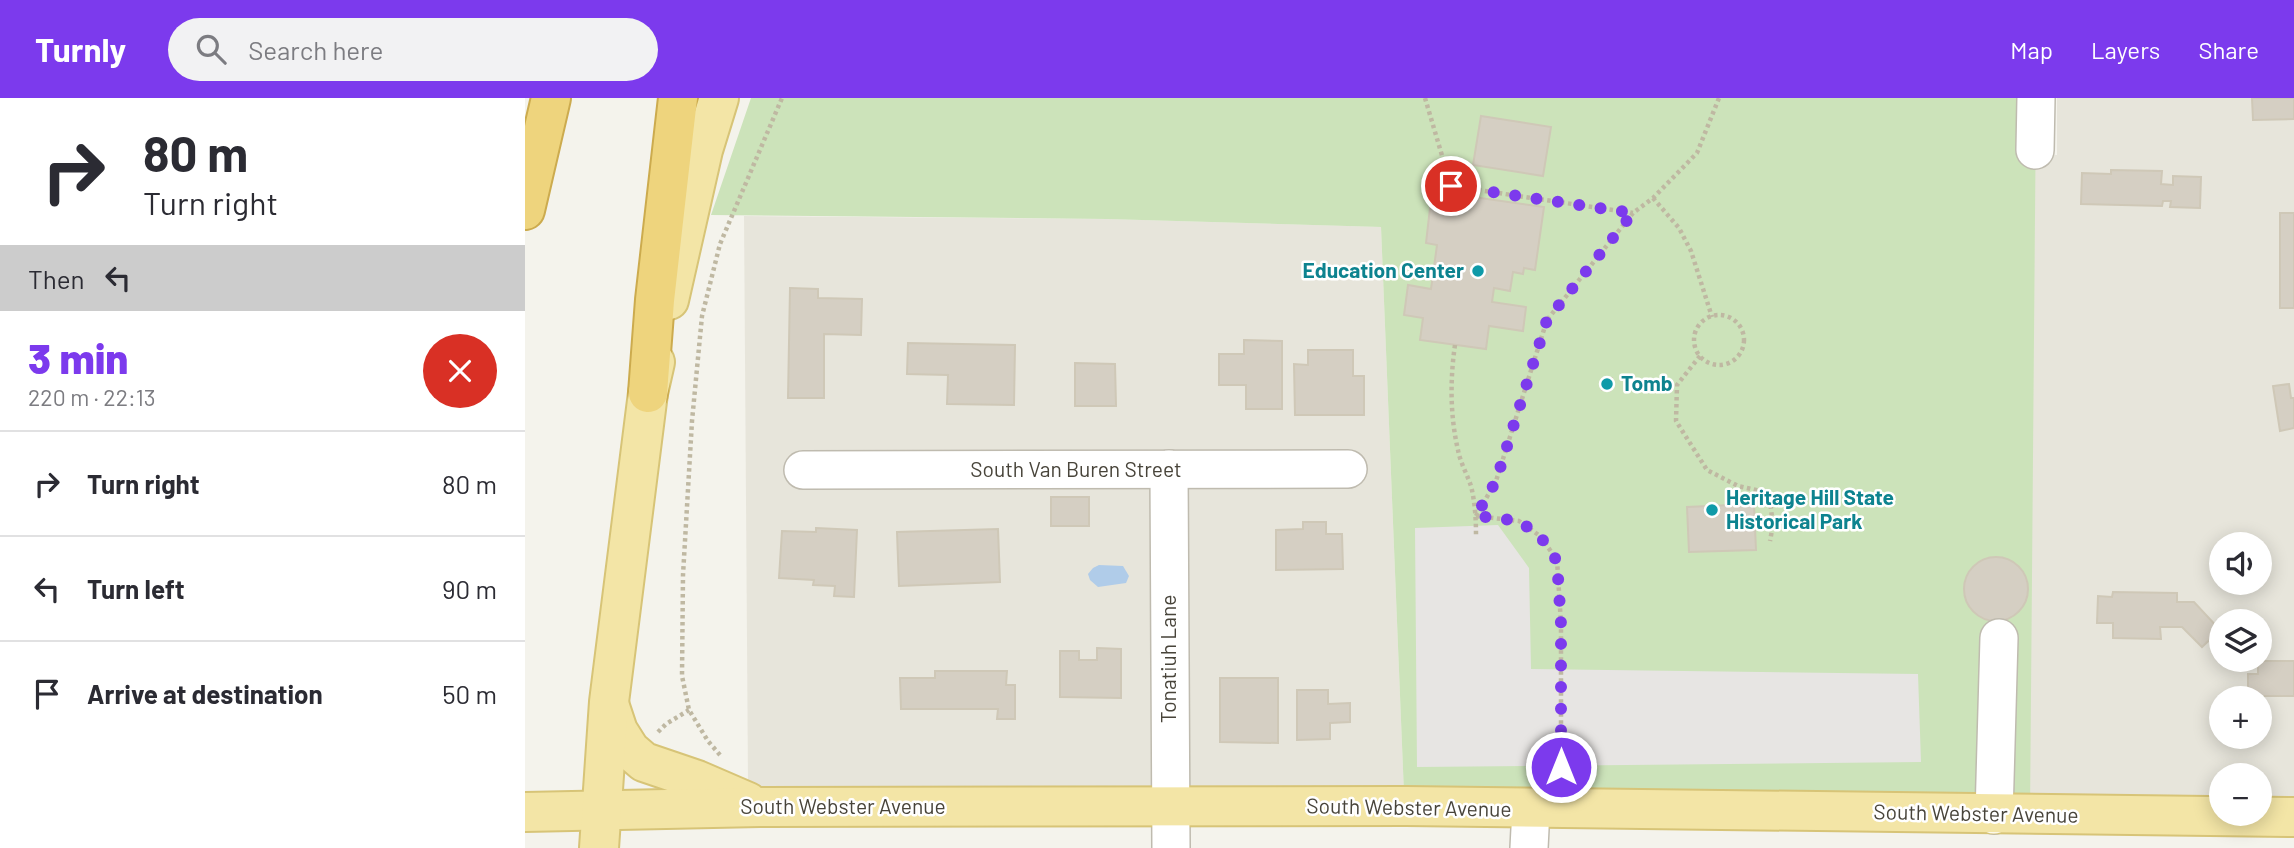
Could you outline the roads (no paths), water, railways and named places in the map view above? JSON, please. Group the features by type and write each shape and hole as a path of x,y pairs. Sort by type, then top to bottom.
{"highway":[{"path":"525,210 551,98"},
{"path":"648,393 655,300 678,98"}],"main road":[{"path":"599,848 608,702 648,393 703,150 719,98"},
{"path":"608,702 618,731 630,750 644,762 697,779 760,807"},
{"name":"South Webster Avenue","path":"525,812 760,807 1169,806 1546,799 1994,815 2294,817"}],"street":[{"path":"2035,150 2036,98"},
{"name":"Tonatiuh Lane","path":"1170,469 1171,848"},
{"name":"South Van Buren Street","path":"803,470 1348,470"},
{"path":"1994,815 1999,638"},
{"path":"1529,848 1546,799"}],"water":[{"path":"1099,565 1123,566 1129,576 1126,583 1098,587 1088,574"}],"place":[{"name":"Education Center","path":"1478,271"},
{"name":"Tomb","path":"1607,384"},
{"name":"Heritage Hill State Historical Park","path":"1712,510"}]}
